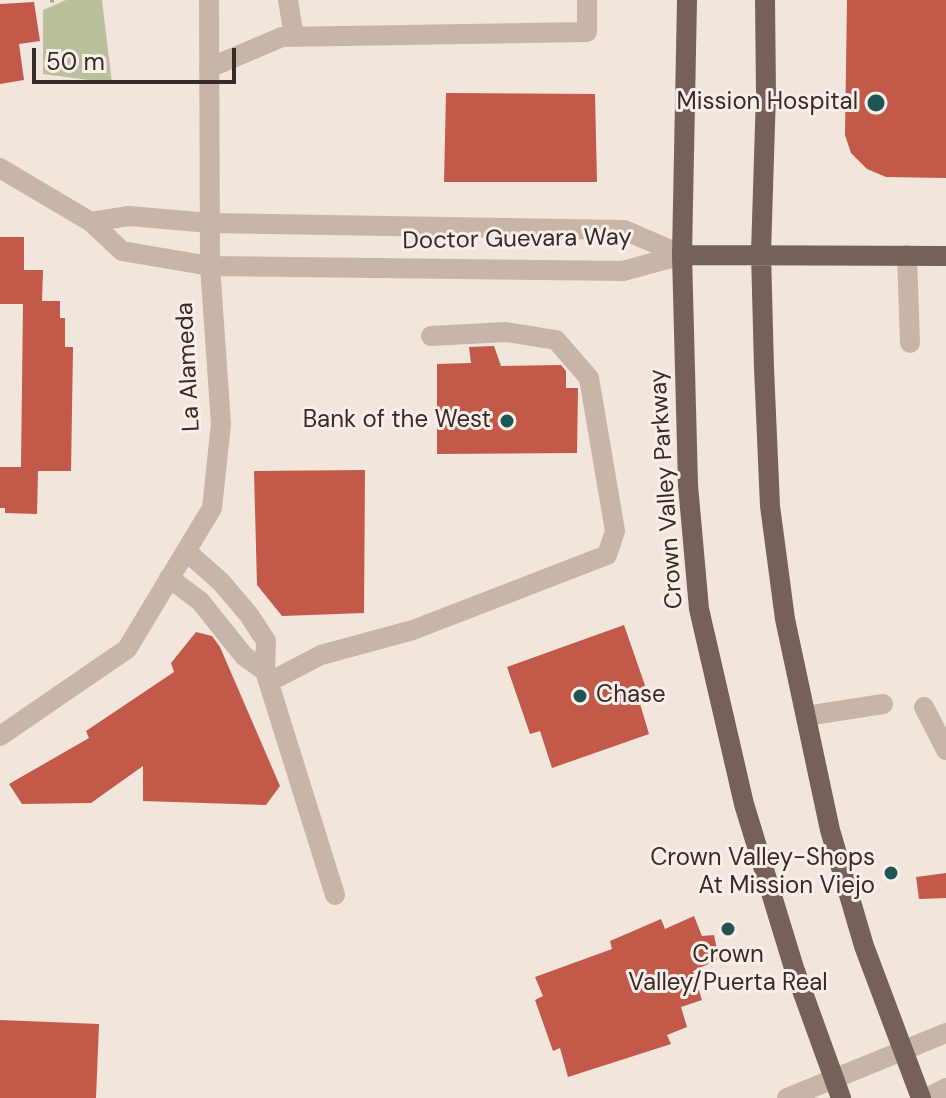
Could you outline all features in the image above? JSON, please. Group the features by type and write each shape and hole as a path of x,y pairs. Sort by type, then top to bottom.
{"main road":[{"name":"Crown Valley Parkway","path":"687,0 682,255 688,485 699,609 718,704 744,804 794,968 841,1098"},
{"path":"765,0 766,93 761,253 770,506 785,619 830,830 864,946 924,1098"},
{"path":"682,255 946,256"}],"street":[{"name":"La Alameda","path":"0,736 127,649 212,508 221,424 210,266 209,0"},
{"path":"288,0 294,37"},
{"path":"209,68 282,37 587,32 587,0"},
{"name":"Doctor Guevara Way","path":"0,168 91,222 122,251 210,266 623,271 682,255"},
{"name":"Doctor Guevara Way","path":"91,222 129,216 210,223 624,230 682,255"},
{"path":"907,255 910,343"},
{"path":"268,676 321,655 413,630 607,555 615,531 589,378 556,340 506,332 431,336"},
{"path":"186,551 249,615 266,641 268,676 335,895"},
{"path":"169,578 200,601 244,656 268,676"},
{"path":"806,716 883,704"},
{"path":"924,707 946,750"},
{"path":"787,1098 946,1033"},
{"path":"924,1098 946,1088"}],"green space":[{"path":"66,0 102,0 112,83 43,74 43,10"}],"building":[{"path":"847,0 946,0 946,178 886,177 867,169 851,153 845,135"},
{"path":"34,2 40,41 19,44 24,80 0,84 0,4"},
{"path":"446,93 595,94 597,182 444,182"},
{"path":"0,237 24,237 24,270 43,270 42,301 60,301 60,318 65,318 65,347 73,347 71,471 38,471 37,514 5,513 5,508 0,508 0,467 21,467 23,304 0,304"},
{"name":"Bank of the West","path":"494,346 501,366 561,365 566,371 566,388 578,388 577,453 437,454 437,364 471,363 469,347"},
{"path":"365,470 364,613 282,616 257,585 254,471"},
{"name":"Chase","path":"624,625 648,694 638,697 649,734 552,768 540,731 530,734 507,667"},
{"path":"196,632 212,636 220,647 280,786 266,805 143,801 143,766 91,803 22,804 9,784 89,738 86,731 174,672 171,663"},
{"path":"946,873 946,898 919,899 916,877"},
{"path":"694,916 702,936 714,935 719,959 693,971 702,1000 681,1007 687,1027 667,1035 671,1044 568,1077 560,1048 553,1051 535,1000 543,996 535,977 612,949 610,941 661,919 665,929"},
{"path":"0,1020 99,1024 96,1098 0,1098"}],"place":[{"name":"Mission Hospital","path":"876,103"},
{"name":"Bank of the West","path":"507,421"},
{"name":"Chase","path":"580,696"},
{"name":"Crown Valley-Shops At Mission Viejo","path":"891,873"},
{"name":"Crown Valley/Puerta Real","path":"728,929"}]}
